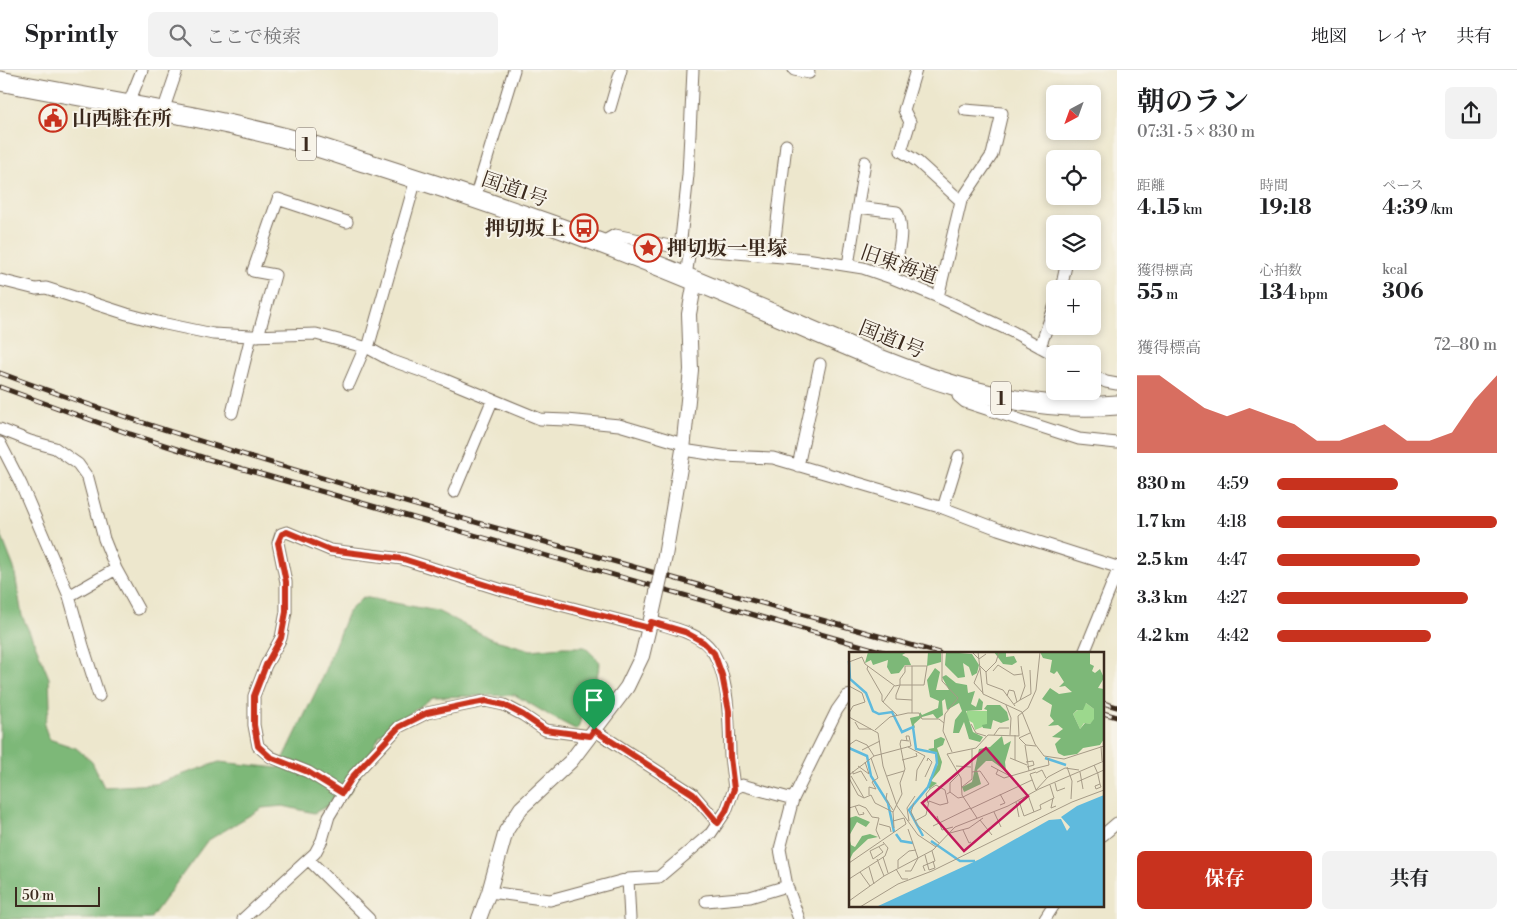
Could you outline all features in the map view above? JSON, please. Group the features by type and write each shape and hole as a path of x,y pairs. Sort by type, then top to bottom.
{"highway":[{"name":"国道1号","path":"0,81 163,111 283,137 416,179 475,198 603,245 691,279 890,364 957,388 1026,402 1060,405 1117,405"}],"street":[{"path":"128,105 142,70"},
{"path":"163,111 177,70"},
{"path":"475,198 514,70"},
{"path":"610,108 621,70"},
{"path":"479,919 489,892 506,831 520,808 571,761 626,687 642,656 651,622 665,556 683,447 691,370 689,314 691,279 685,248 693,70"},
{"path":"794,70 809,73"},
{"path":"916,70 904,110 910,122 901,151 918,162 961,201"},
{"path":"938,297 961,201 992,155 1002,113 965,110"},
{"path":"773,256 786,145"},
{"path":"848,266 865,162"},
{"path":"349,384 367,347 416,179"},
{"path":"232,413 274,275 253,271 278,199 347,222"},
{"path":"858,207 897,212 900,218 899,246 892,278"},
{"name":"旧東海道","path":"603,245 615,235 685,248 773,256 863,268 938,297 1013,332 1046,350"},
{"path":"0,280 36,289 46,288 161,323 213,334 254,336 316,334 367,347 390,360 443,379 492,401 540,419 619,425 683,447 723,456 773,458 943,508 998,529 1117,567"},
{"path":"1040,347 1046,331"},
{"path":"798,466 820,364"},
{"path":"1101,380 1117,384"},
{"path":"957,388 958,396 965,402 1079,439 1117,443"},
{"path":"454,492 492,401"},
{"path":"0,429 30,441 55,448 78,464 88,478 104,539 116,569 138,609"},
{"path":"0,443 21,484 69,596 82,646 100,696"},
{"path":"943,508 959,456"},
{"path":"342,793 308,772 270,757 258,746 254,725 254,696 266,665 281,638 286,612 286,582 278,543 282,534 287,532 330,550 403,559 499,589 651,622 685,632 703,642 714,653 722,675 729,711 730,757 734,789 726,811 711,833 659,877 628,880 550,900 489,892"},
{"path":"69,596 116,569"},
{"path":"1084,652 1117,572"},
{"path":"799,919 787,886 780,849 793,799 837,710 849,696"},
{"path":"243,919 309,860 322,840 330,816 342,793 354,775 399,727 427,713 436,711 486,701 504,705 545,730 592,733 693,794 718,823"},
{"path":"734,789 742,785 793,799"},
{"path":"1104,834 1117,823"},
{"path":"309,860 369,919"},
{"path":"628,880 630,919"},
{"path":"706,901 750,897 787,886"},
{"path":"1045,919 1053,906"}],"green space":[{"path":"0,532 14,568 22,616 49,678 50,706 44,725 49,739 76,748 92,762 104,787 155,784 219,762 279,768 319,685 348,612 363,597 437,611 492,639 531,650 585,647 600,662 596,682 577,730 515,695 433,697 380,735 348,795 314,813 283,806 262,808 207,841 150,919 0,919"}],"railway":[{"path":"0,373 124,417 313,475 935,652"},
{"path":"0,387 130,434 208,459 884,652"},
{"path":"1104,703 1117,707"},
{"path":"1104,713 1117,717"}],"place":[{"name":"山西駐在所","path":"53,118"},
{"name":"押切坂上","path":"584,228"},
{"name":"押切坂一里塚","path":"648,248"}],"route":[{"path":"287,532 330,550 403,559 499,589 649,628 651,622 685,632 703,642 714,653 722,675 729,711 730,757 734,789 726,811 718,823 693,794 646,766 594,730 590,736 545,730 504,705 486,701 427,713 399,727 354,775 342,793 308,772 270,757 258,746 254,725 254,696 266,665 281,638 286,612 286,582 278,543 282,534 287,532"}]}
